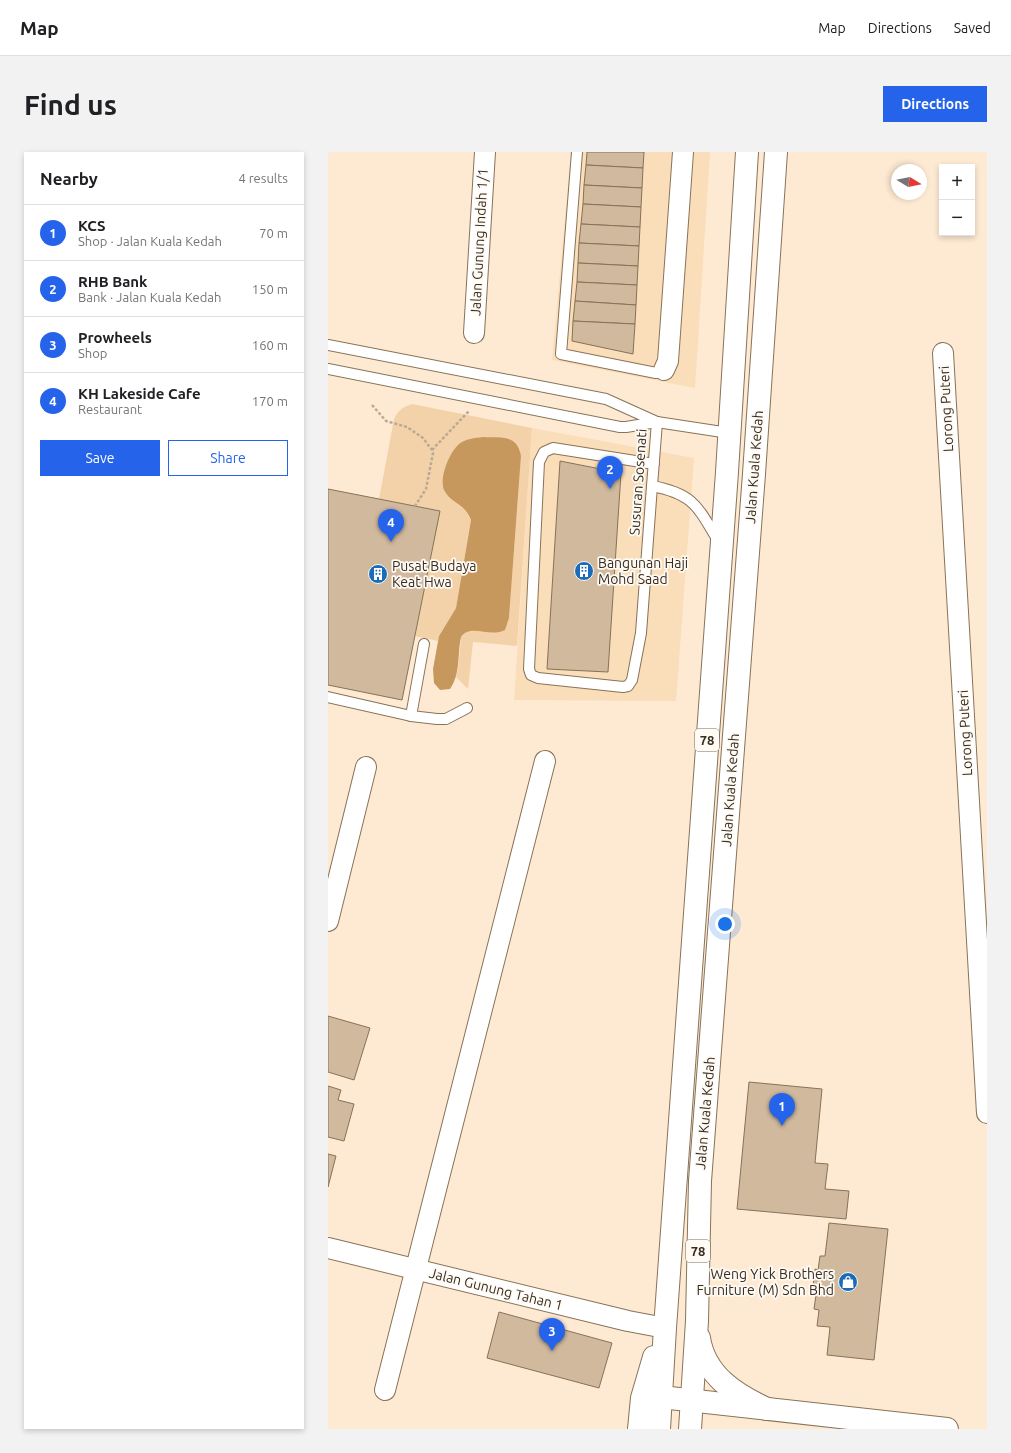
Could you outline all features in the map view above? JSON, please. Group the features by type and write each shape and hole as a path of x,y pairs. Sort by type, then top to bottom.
{"main road":[{"name":"Jalan Kuala Kedah","path":"659,1429 664,1328 729,433 747,152"},
{"name":"Jalan Kuala Kedah","path":"690,1429 697,1321 700,1181 754,474 776,152"},
{"path":"697,1321 700,1345 710,1367 725,1385 745,1399 767,1409"},
{"path":"639,1429 642,1398 664,1328"},
{"path":"661,1397 948,1429"}],"street":[{"name":"Jalan Gunung Indah 1/1","path":"474,333 485,152"},
{"path":"664,370 668,361 683,152"},
{"name":"Lorong Puteri","path":"943,353 987,1113"},
{"path":"386,1390 545,761"},
{"path":"328,921 366,767"},
{"name":"Jalan Gunung Tahan 1","path":"328,1248 628,1322 664,1328"}],"lane":[{"path":"577,152 561,354 656,373 664,370"},
{"path":"328,345 606,399 657,422 729,433"},
{"path":"328,369 620,427 657,422"},
{"name":"Susuran Sosenati","path":"654,464 553,448 544,452 539,462 529,669 531,675 538,678 623,687 628,686 632,680 641,633 654,464 657,422"},
{"path":"652,486 669,490 688,498 696,506 721,545"},
{"path":"412,716 424,644"},
{"path":"328,697 412,716 437,720 446,719 467,708"}],"path":[{"path":"432,450 480,399"},
{"path":"372,405 386,421 407,427 426,441 432,450 433,453 426,489 415,506"}],"shaded area":[{"path":"571,152 710,152 695,388 552,360"},
{"path":"412,404 532,428 517,646 473,642 468,689 456,677 461,637 467,631 507,624 509,618 521,456 450,498 464,507 471,520 456,608 439,636 438,641 415,636 440,511 379,499 394,419 401,409"},
{"path":"532,428 694,458 676,701 514,700"},
{"path":"473,438 502,438 512,441 519,449 521,456 509,618 505,630 499,632 470,631 461,637 456,677 450,689 440,690 434,683 433,669 439,636 456,608 471,520 465,510 450,498 444,490 444,473 452,453 461,442"}],"building":[{"path":"587,152 644,152 643,168 586,165"},
{"path":"586,165 643,168 642,188 584,185"},
{"path":"584,185 642,188 641,207 583,204"},
{"path":"583,204 641,207 640,227 581,224"},
{"path":"581,224 640,227 639,246 579,243"},
{"path":"579,243 639,246 638,266 578,263"},
{"path":"578,263 638,266 637,285 577,282"},
{"path":"577,282 637,285 636,305 575,301"},
{"path":"575,301 636,305 635,324 573,321"},
{"path":"573,321 635,324 633,354 572,341"},
{"name":"Bangunan Haji Mohd Saad","path":"560,461 621,473 608,672 547,669"},
{"name":"Pusat Budaya Keat Hwa","path":"328,489 440,511 402,700 328,685"},
{"path":"328,1016 370,1028 354,1080 328,1072"},
{"path":"749,1082 822,1089 815,1163 828,1164 825,1189 849,1191 846,1219 737,1209"},
{"path":"328,1086 341,1090 338,1100 354,1104 344,1141 328,1137"},
{"path":"328,1154 336,1156 328,1187"},
{"name":"Weng Yick Brothers Furniture (M) Sdn Bhd","path":"829,1223 888,1229 874,1360 827,1355 830,1327 817,1326 819,1310 814,1309 816,1295 812,1295 815,1269 818,1270 820,1256 825,1256"},
{"path":"499,1312 612,1343 599,1388 487,1358"}],"place":[{"name":"RHB Bank","path":"610,489"},
{"name":"KH Lakeside Cafe","path":"391,542"},
{"name":"Bangunan Haji Mohd Saad","path":"584,571"},
{"name":"Pusat Budaya Keat Hwa","path":"378,574"},
{"name":"KCS","path":"782,1126"},
{"name":"Weng Yick Brothers Furniture (M) Sdn Bhd","path":"848,1282"},
{"name":"Prowheels","path":"552,1351"}]}
